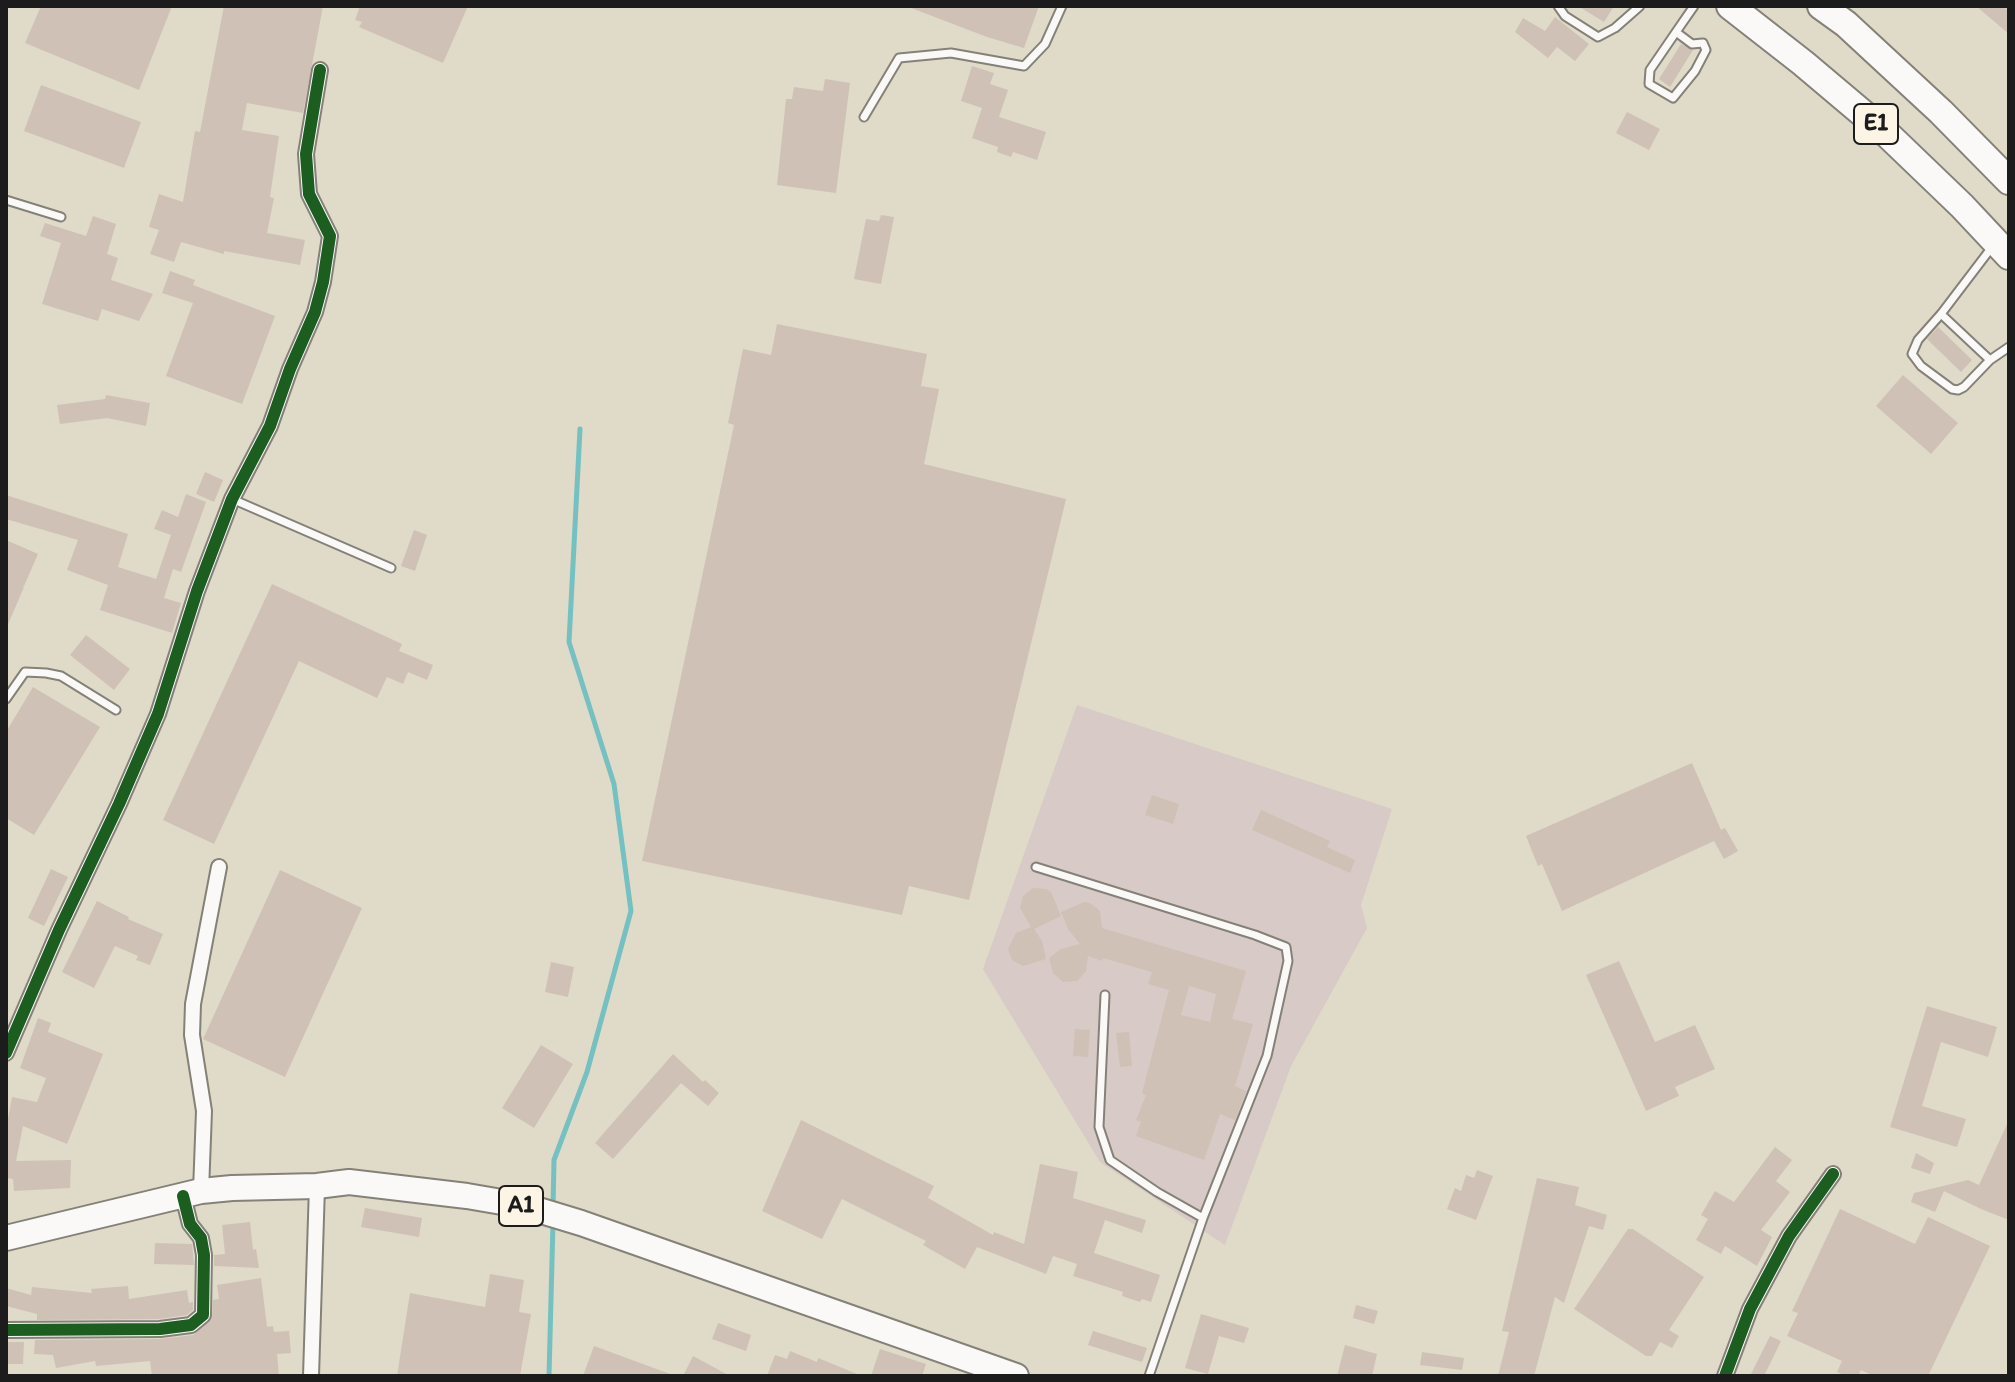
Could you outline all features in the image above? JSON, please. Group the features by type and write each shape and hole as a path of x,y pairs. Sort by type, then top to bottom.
{"highway":[{"name":"E1","path":"1730,6 1886,133 2003,250"},
{"name":"E1","path":"1821,6 1846,24 1941,112 2009,181"},
{"name":"A1","path":"6,1238 192,1193 349,1182 525,1206 581,1223 1004,1374"}],"street":[{"path":"6,1053 158,714 197,591 232,499 270,426 315,312 330,236 309,194 306,154 320,70"},
{"path":"6,1330 160,1329 191,1325 203,1315 204,1255 201,1238 190,1224 204,1111 192,1035 193,1004 219,867"},
{"path":"1725,1376 1750,1309 1789,1236 1833,1174"},
{"path":"311,1376 317,1186"}],"lane":[{"path":"864,117 899,58 951,53 1024,66 1045,44 1062,6"},
{"path":"1558,6 1565,16 1598,37 1607,34 1635,7"},
{"path":"1676,32 1692,44 1703,43 1706,50 1695,71 1673,98 1649,84 1648,78 1650,70 1676,32 1694,6"},
{"path":"6,200 61,217"},
{"path":"2003,250 1918,340 1913,348 1914,360 1952,389 1958,390 2009,347"},
{"path":"1941,314 1990,360"},
{"path":"232,499 391,568"},
{"path":"6,699 25,672 46,673 61,676 116,710"},
{"path":"1036,867 1286,947 1288,961 1267,1056 1203,1218 1149,1376"},
{"path":"1105,995 1099,1127 1110,1160 1203,1218"}],"shaded area":[{"path":"1077,705 1392,809 1361,905 1367,928 1291,1066 1225,1245 1100,1162 983,969"}],"building":[{"path":"41,6 172,6 139,90 25,43"},
{"path":"224,6 323,6 303,113 247,103 242,130 279,136 270,197 274,198 267,233 305,240 300,265 224,251 224,254 181,242 174,262 150,254 159,230 149,227 159,194 183,202 195,131 200,132"},
{"path":"360,6 468,6 443,63 359,27 362,22 355,20"},
{"path":"906,6 1039,6 1024,48"},
{"path":"1578,6 1614,6 1604,22"},
{"path":"1976,6 2003,6 2009,11 2009,34"},
{"path":"1555,17 1589,44 1575,61 1557,47 1548,58 1515,32 1523,18 1545,31"},
{"path":"1681,44 1693,50 1670,87 1659,79"},
{"path":"972,66 994,73 990,84 1008,90 999,117 1046,132 1037,160 1013,152 1011,157 997,152 998,147 972,138 982,108 961,101"},
{"path":"825,79 850,83 836,193 777,185 786,99 792,99 794,87 823,91"},
{"path":"41,85 141,122 124,168 24,131"},
{"path":"1627,112 1660,129 1649,150 1616,133"},
{"path":"881,215 894,217 881,284 854,279 866,219 879,221"},
{"path":"93,216 116,224 107,254 118,258 111,280 153,294 139,321 102,309 98,321 42,304 61,243 40,236 45,223 86,236"},
{"path":"170,271 195,280 193,285 275,316 242,404 166,376 193,303 162,293"},
{"path":"777,324 927,354 921,386 939,389 924,464 1066,499 969,900 909,886 902,915 642,861 734,425 728,423 743,349 771,355"},
{"path":"1938,327 1972,360 1961,372 1927,339"},
{"path":"1903,375 1958,423 1931,454 1876,406"},
{"path":"106,395 150,403 146,426 107,418 60,424 57,405 105,399"},
{"path":"205,472 223,480 214,502 196,494"},
{"path":"186,494 206,502 181,572 173,569 164,598 181,603 172,633 100,610 108,585 67,570 78,540 6,519 6,495 128,534 118,567 156,579 171,535 154,529 162,510 178,517"},
{"path":"414,530 427,535 415,571 401,566"},
{"path":"6,540 38,554 22,585 24,587 6,629"},
{"path":"272,584 402,644 399,651 433,665 427,680 408,672 403,684 387,677 377,698 299,661 214,844 163,820"},
{"path":"86,635 130,669 114,690 70,655"},
{"path":"33,687 100,727 34,835 6,818 6,732"},
{"path":"1692,763 1721,830 1725,828 1738,851 1724,859 1714,841 1562,911 1526,836"},
{"path":"1152,795 1179,804 1173,824 1145,815"},
{"path":"1261,810 1330,841 1327,847 1355,860 1350,873 1252,830"},
{"path":"51,869 68,877 44,926 28,918"},
{"path":"280,870 362,908 285,1077 203,1039"},
{"path":"1033,888 1051,892 1061,916 1034,929 1042,941 1046,959 1023,966 1012,960 1008,949 1016,933 1031,927 1020,908 1023,896"},
{"path":"97,901 163,934 150,965 115,946 94,988 62,972"},
{"path":"1084,902 1090,903 1100,911 1102,928 1246,971 1232,1019 1253,1024 1235,1086 1246,1091 1235,1120 1220,1114 1204,1160 1136,1136 1141,1122 1136,1120 1146,1095 1142,1093 1169,990 1148,984 1152,972 1088,956 1086,971 1077,981 1063,982 1053,973 1049,958 1061,949 1080,944 1068,929 1061,912","holes":["1189,986 1216,994 1210,1022 1181,1015"]},
{"path":"1619,961 1655,1042 1695,1025 1715,1069 1675,1087 1679,1096 1646,1111 1586,975"},
{"path":"551,962 574,967 568,997 545,992"},
{"path":"1927,1006 1997,1027 1988,1057 1941,1042 1922,1106 1966,1119 1957,1147 1890,1127"},
{"path":"38,1018 51,1023 48,1032 103,1054 67,1144 23,1126 16,1161 71,1160 70,1188 14,1191 13,1179 6,1178 6,1130 12,1097 37,1102 46,1078 20,1068"},
{"path":"1075,1029 1090,1030 1088,1057 1073,1056"},
{"path":"1129,1032 1132,1066 1120,1067 1116,1033"},
{"path":"541,1045 573,1064 534,1128 502,1108"},
{"path":"673,1054 719,1093 708,1106 681,1083 613,1159 595,1143"},
{"path":"801,1120 934,1186 928,1198 993,1235 994,1232 1024,1244 1040,1164 1078,1172 1073,1198 1146,1220 1142,1233 1105,1220 1094,1253 1160,1275 1151,1302 1122,1296 1123,1292 1073,1276 1077,1264 1053,1256 1046,1274 977,1247 965,1269 923,1245 926,1241 842,1199 822,1239 762,1211"},
{"path":"2009,1120 2009,1220 1944,1191 1935,1212 1911,1202 1914,1193 1968,1180 1979,1185"},
{"path":"1775,1147 1792,1160 1776,1181 1790,1192 1761,1230 1772,1237 1757,1266 1725,1246 1721,1254 1696,1240 1708,1219 1701,1215 1715,1191 1734,1202"},
{"path":"1916,1153 1934,1163 1930,1174 1911,1168"},
{"path":"1477,1170 1493,1176 1476,1220 1447,1209 1455,1188 1461,1191 1466,1175 1474,1178"},
{"path":"1537,1178 1579,1187 1575,1205 1607,1215 1603,1230 1589,1226 1564,1303 1555,1297 1534,1376 1498,1376 1509,1332 1502,1331"},
{"path":"365,1208 422,1218 419,1237 361,1227"},
{"path":"1840,1209 1915,1244 1928,1217 1990,1246 1928,1376 1874,1376 1861,1370 1858,1376 1846,1376 1837,1372 1842,1361 1787,1336 1798,1313 1792,1311"},
{"path":"250,1222 253,1250 256,1249 259,1268 214,1266 214,1255 225,1254 222,1225"},
{"path":"1628,1229 1633,1229 1704,1277 1669,1330 1679,1336 1672,1348 1660,1342 1652,1356 1646,1356 1574,1309"},
{"path":"155,1243 192,1244 194,1265 154,1264"},
{"path":"490,1274 524,1280 519,1312 531,1314 520,1376 397,1376 410,1293 485,1307"},
{"path":"261,1278 267,1327 273,1326 274,1332 289,1331 291,1353 277,1354 279,1376 152,1376 150,1361 96,1366 95,1361 56,1368 53,1355 34,1354 35,1340 160,1339 193,1335 212,1319 213,1300 219,1299 217,1285"},
{"path":"128,1286 129,1299 187,1290 193,1310 187,1315 159,1319 37,1320 37,1314 6,1306 6,1288 31,1295 32,1287 92,1293 91,1289"},
{"path":"1356,1305 1378,1311 1374,1324 1353,1318"},
{"path":"1201,1314 1249,1328 1244,1343 1219,1336 1208,1374 1185,1368"},
{"path":"718,1323 751,1335 746,1351 712,1339"},
{"path":"1093,1331 1147,1348 1142,1362 1088,1345"},
{"path":"1770,1336 1781,1341 1764,1376 1750,1376"},
{"path":"6,1342 24,1342 23,1364 6,1364"},
{"path":"1345,1345 1377,1354 1372,1376 1337,1376"},
{"path":"594,1346 670,1374 670,1376 583,1376"},
{"path":"880,1349 926,1364 922,1376 871,1376"},
{"path":"790,1351 817,1362 818,1358 862,1376 767,1376 775,1355 787,1359"},
{"path":"1422,1352 1464,1358 1462,1370 1420,1365"},
{"path":"693,1356 730,1376 683,1376"}],"waterway":[{"path":"553,1208 554,1160 587,1072 631,911 614,784 569,642 580,429"},
{"path":"549,1376 553,1222"}],"cycle path":[{"path":"6,1053 158,714 197,591 232,499 270,426 315,312 330,236 309,194 306,154 320,70"},
{"path":"1725,1376 1750,1309 1789,1236 1833,1174"},
{"path":"6,1330 160,1329 191,1325 203,1315 204,1255 201,1238 190,1224 183,1196"}]}
